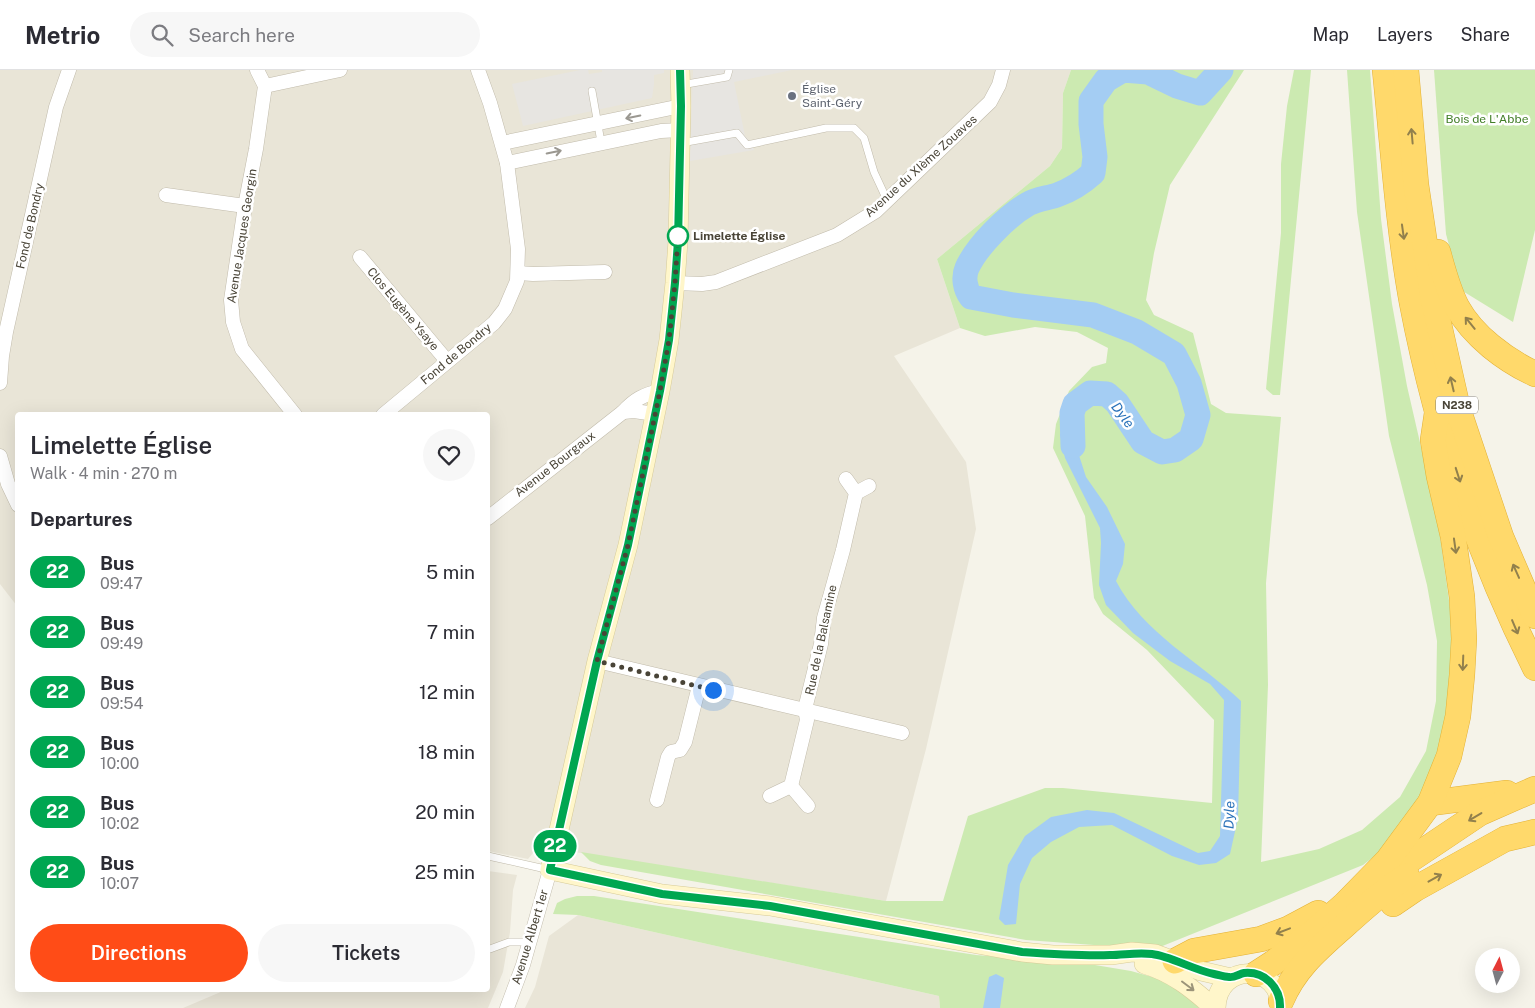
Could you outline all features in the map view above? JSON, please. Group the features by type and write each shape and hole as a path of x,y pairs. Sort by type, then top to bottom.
{"highway":[{"name":"N238","path":"1385,70 1396,184 1412,302 1437,413 1480,541 1519,636 1535,668"},
{"name":"N238","path":"1406,70 1416,185 1433,298 1458,409 1501,537 1535,616"},
{"path":"1416,185 1433,230 1444,272 1457,306 1470,324 1495,350 1535,374"},
{"path":"1256,974 1312,933 1388,860 1430,803 1449,756 1458,716 1464,639 1462,596 1453,536 1433,440 1437,413"},
{"path":"1430,803 1535,790"},
{"path":"1175,961 1194,951 1261,939 1344,904 1480,813 1535,790"},
{"path":"1280,1004 1288,984 1305,961 1395,883 1433,859 1535,803"},
{"path":"1332,936 1352,931 1415,889 1505,839 1535,832"}],"main road":[{"name":"Avenue Albert 1er","path":"550,870 597,661 628,545 669,340 675,283 681,106 680,77"},
{"path":"550,870 662,894 770,906 1022,952 1054,955 1112,955 1132,952 1155,954 1200,971 1231,978"},
{"path":"1112,955 1152,966 1171,974 1215,1008 1219,991 1231,978 1244,973 1256,974 1268,980 1276,989 1280,1004"}],"street":[{"name":"Fond de Bondry","path":"0,383 6,332 56,107 69,70"},
{"path":"257,70 265,86 340,70"},
{"name":"Fond de Bondry","path":"387,412 494,323 505,309 518,273 518,249 507,163 478,70"},
{"name":"Avenue du XIème Zouaves","path":"675,283 702,284 716,282 746,272 837,235 876,211 990,102 999,85 1002,70"},
{"name":"Avenue Jacques Georgin","path":"265,86 231,300 233,322 242,349 292,412"},
{"path":"502,143 681,106"},
{"path":"507,163 661,130 680,137"},
{"path":"166,195 245,206"},
{"name":"Clos Eugène Ysaye","path":"360,258 447,362"},
{"path":"518,273 605,272"},
{"name":"Avenue Bourgaux","path":"490,516 641,397 660,391"},
{"path":"623,412 634,411 655,414"},
{"path":"0,456 8,484 15,499"},
{"path":"846,479 856,493 869,486"},
{"name":"Rue de la Balsamine","path":"792,786 807,720 806,709 821,644 824,618 843,550 856,493"},
{"path":"597,661 902,733"},
{"path":"657,800 668,757 671,752 680,750 685,742 699,686"},
{"path":"770,796 792,786 808,806"},
{"name":"Avenue Albert 1er","path":"507,1008 530,942 550,870"}],"lane":[{"path":"680,77 727,77 728,70"},
{"path":"592,91 602,142"},
{"path":"680,137 737,133 746,145 826,128 854,128 864,138 874,172 887,200"},
{"path":"490,856 550,870"},
{"path":"490,949 509,942 530,942"}],"shaded area":[{"path":"0,70 1071,70 1063,93 1062,148 1050,166 937,259 960,328 894,356 966,462 976,529 926,749 886,901 536,846 528,859 490,851 490,412 15,412 15,603 0,584"},
{"path":"588,70 589,74 602,72 602,70 664,70 664,73 654,75 652,98 523,126 512,84"},
{"path":"693,70 792,70 734,82 745,136 752,143 754,150 690,161"},
{"path":"490,871 517,875 513,890 510,932 503,972 488,1008 183,1008 221,992 490,992"},
{"path":"578,915 939,996 940,1008 525,1008 535,987 549,936"}],"green space":[{"path":"1071,70 1244,70 1170,185 1154,253 1146,300 1154,315 1193,333 1211,404 1226,413 1281,417 1266,583 1268,685 1261,862 1319,849 1362,830 1400,797 1426,751 1436,701 1437,641 1427,585 1389,436 1357,212 1347,70 1370,70 1381,219 1392,304 1407,386 1438,521 1452,622 1453,666 1450,703 1438,761 1412,812 1376,855 1363,865 1160,947 1026,940 601,865 590,861 581,852 886,901 943,901 968,816 1045,788 1063,788 1212,803 1214,720 1147,650 1103,614 1094,598 1085,516 1053,448 1056,424 1069,391 1092,367 1106,363 1108,348 1077,332 1035,327 985,336 960,328 937,259 1050,166 1062,148 1063,93"},
{"path":"1294,70 1311,70 1280,395 1273,395 1266,389 1281,233 1281,164 1287,106"},
{"name":"Bois de L'Abbe","path":"1434,70 1535,70 1535,230 1513,322 1461,290 1446,234"},
{"path":"577,896 594,896 976,955 1095,965 1131,971 1163,980 1185,993 1199,1008 940,1008 939,996 578,915 553,914 557,903"}],"water":[{"path":"1072,413 1078,416 1077,449 1086,477 1107,507 1125,544 1123,564 1116,581 1127,599 1157,632 1241,701 1238,818 1230,854 1216,863 1199,865 1172,856 1112,825 1079,827 1051,842 1032,858 1020,884 1016,924 1005,925 999,919 1008,865 1025,836 1051,817 1087,810 1114,813 1198,853 1210,851 1220,836 1224,700 1210,684 1170,661 1133,633 1106,605 1099,585 1100,528 1065,458 1060,435 1066,414"},
{"path":"996,974 1004,978 1000,1008 983,1008 989,977"}],"waterway":[{"name":"Dyle","path":"1073,446 1072,413 1075,404 1090,393 1107,394 1117,403 1143,442 1162,452 1175,450 1191,439 1198,415 1189,383 1174,354 1137,332 1093,315 1013,305 971,297 965,283 967,268 985,241 1020,209 1035,201 1067,191 1093,173 1095,157 1091,124 1091,101 1106,80 1123,70 1148,72 1177,86 1200,93 1221,70"}],"bus line":[{"name":"22","path":"680,70 678,241 669,340 628,545 597,661 550,870 587,880 662,894 770,906 1022,952 1054,955 1112,955 1132,952 1155,954 1200,971 1231,978 1244,973 1256,974 1268,980 1276,989 1281,1001 1280,1008"}],"place":[{"name":"Église Saint-Géry","path":"792,96"},
{"name":"Limelette Église","path":"678,236"}],"route":[{"path":"678,236 669,340 660,391 628,545 597,661 713,690"}]}
